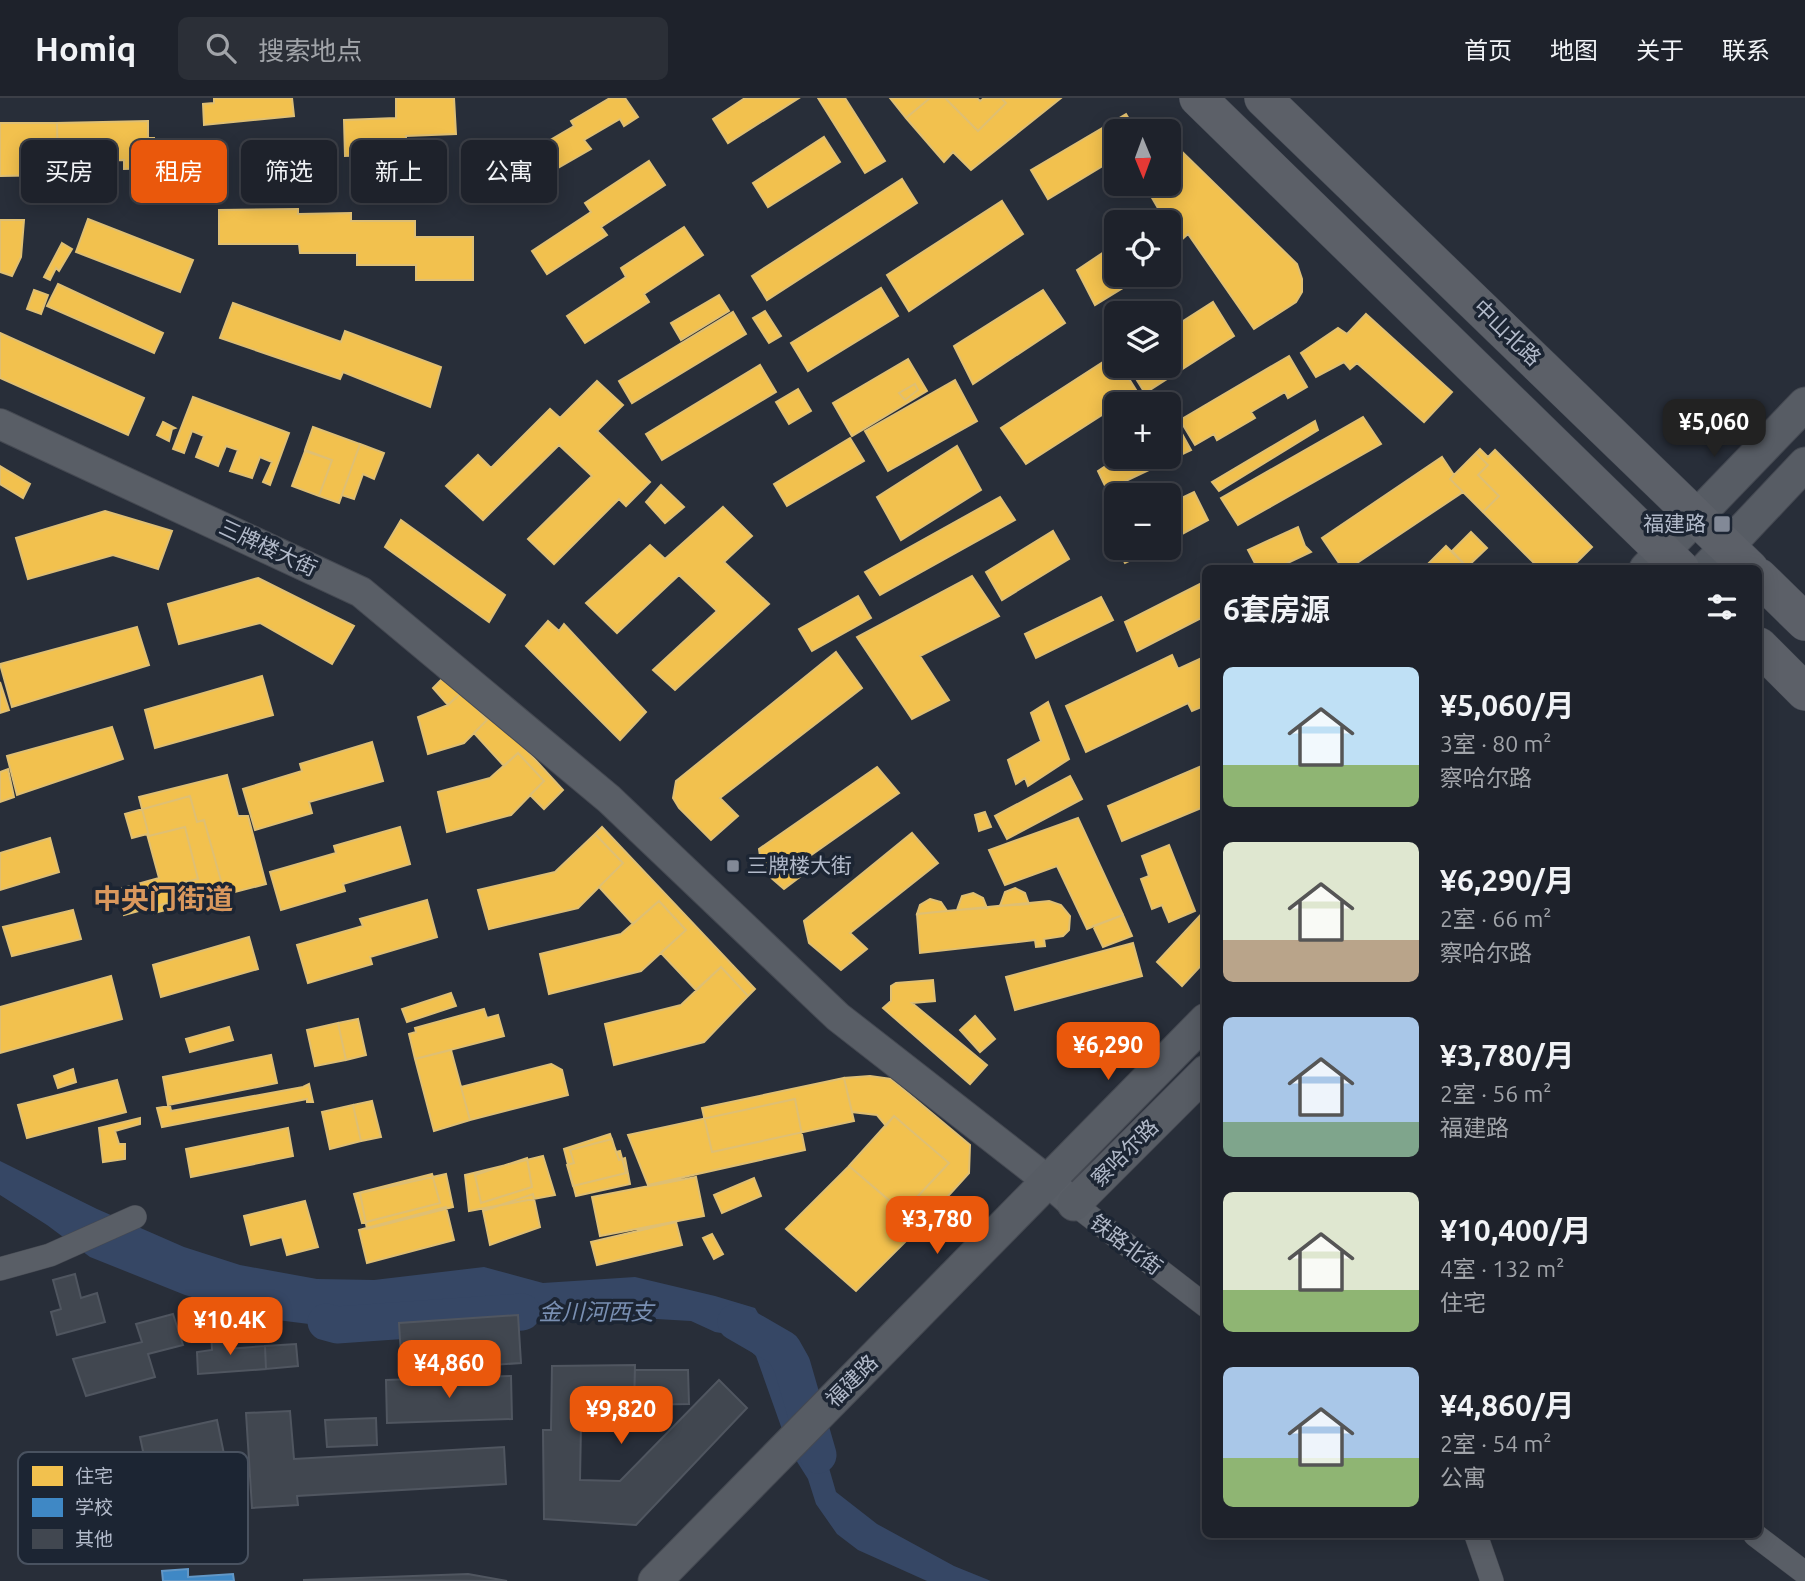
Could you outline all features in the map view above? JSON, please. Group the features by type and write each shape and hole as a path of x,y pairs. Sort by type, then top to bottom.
{"main road":[{"path":"1198,98 1663,563 1696,517 1805,404"},
{"name":"中山北路","path":"1263,98 1696,517 1728,561"},
{"path":"1728,561 1805,464"},
{"path":"1762,580 1805,622"},
{"path":"1762,649 1805,692"},
{"name":"察哈尔路","path":"1048,1181 1202,1024"},
{"name":"察哈尔路","path":"1074,1205 1202,1076"},
{"name":"福建路","path":"655,1581 1048,1181"}],"street":[{"name":"三牌楼大街","path":"0,424 361,592 609,799 838,1017 1048,1181"},
{"name":"铁路北街","path":"1048,1181 1074,1205 1202,1303"},
{"path":"0,1269 50,1255 135,1217"},
{"path":"1477,1538 1492,1581"},
{"path":"1759,1538 1805,1573"}],"water":[{"path":"0,1161 97,1209 184,1247 240,1265 317,1279 374,1280 484,1267 543,1283 635,1277 755,1308 792,1371 807,1431 829,1468 836,1492 877,1524 954,1566 991,1581 927,1581 858,1550 837,1534 816,1504 808,1479 789,1449 756,1356 733,1335 715,1332 691,1321 553,1313 437,1317 325,1326 269,1319 185,1295 90,1257 0,1195"}],"building: 住宅":[{"path":"214,98 292,98 294,116 204,125 203,104 214,103"},
{"path":"396,98 454,98 456,134 406,136 406,140 351,140 351,156 345,156 344,120 396,118"},
{"path":"610,98 625,98 638,117 624,126 620,119 584,140 591,149 557,169 557,140 550,140 574,126 571,121"},
{"path":"745,98 799,98 728,143 713,119"},
{"path":"818,98 845,98 885,161 865,173"},
{"path":"890,98 930,98 906,118"},
{"path":"930,98 945,98 978,131 1006,103 1001,98 1061,98 971,170 953,152 944,162 906,118"},
{"path":"945,98 977,98 980,101 984,98 1001,98 1006,103 978,131"},
{"path":"148,121 148,138 154,140 131,140 131,169 124,169 124,160 117,160 117,140 57,140 57,123"},
{"path":"0,123 57,123 57,140 21,140 21,176 0,176"},
{"path":"1104,127 1104,165 1048,199 1031,170"},
{"path":"824,137 840,162 768,207 753,183"},
{"path":"1181,151 1297,264 1302,279 1302,292 1296,302 1254,329 1188,234 1181,240 1181,210 1159,210 1151,196 1181,196"},
{"path":"649,161 665,185 601,227 607,235 547,274 532,251 591,212 585,203"},
{"path":"902,179 917,203 767,300 752,276"},
{"path":"1002,201 1023,234 909,311 887,275"},
{"path":"298,209 298,214 351,213 351,221 415,221 415,237 473,237 473,280 416,280 416,265 357,265 357,253 300,253 299,244 219,244 219,210"},
{"path":"88,219 193,260 180,292 76,252"},
{"path":"0,220 24,220 21,257 12,276 0,272"},
{"path":"684,227 703,255 644,294 649,302 585,343 567,316 626,277 621,268"},
{"path":"62,243 72,249 59,271 56,268 50,280 44,277"},
{"path":"1104,252 1104,287 1124,287 1095,305 1077,270"},
{"path":"58,284 163,333 154,353 47,306"},
{"path":"881,288 898,316 808,371 791,343"},
{"path":"34,290 48,295 41,314 27,309"},
{"path":"1043,290 1065,323 973,384 954,346"},
{"path":"719,295 729,311 681,340 671,323"},
{"path":"1213,302 1234,336 1181,370 1181,322"},
{"path":"233,303 341,342 345,331 441,367 430,407 343,372 340,379 220,338"},
{"path":"765,311 781,336 769,343 753,318"},
{"path":"733,312 746,334 632,403 619,381"},
{"path":"1366,314 1452,392 1424,422 1357,363 1350,369 1344,362 1316,377 1301,353 1338,328 1347,334"},
{"path":"0,333 144,398 128,435 0,378"},
{"path":"1289,356 1307,387 1288,398 1285,392 1251,412 1255,418 1217,440 1214,434 1195,445 1181,419"},
{"path":"908,359 927,391 852,436 833,403"},
{"path":"1104,361 1104,378 1129,378 1137,392 1104,392 1104,414 1026,464 1001,428"},
{"path":"760,365 776,392 662,460 646,434"},
{"path":"1136,378 1168,378 1147,392"},
{"path":"955,380 977,421 888,471 865,431"},
{"path":"597,381 623,405 597,431 650,482 626,506 619,499 554,564 528,539 592,476 559,445 483,520 446,486 478,455 491,468 550,409 560,418"},
{"path":"915,384 918,390 905,400 899,393"},
{"path":"798,389 811,411 789,424 776,402"},
{"path":"193,397 289,433 270,485 263,482 272,462 260,457 252,478 230,471 238,450 226,446 218,466 196,457 204,436 192,431 184,453 173,449"},
{"path":"1363,417 1381,444 1238,525 1221,498"},
{"path":"1315,421 1318,430 1219,491 1212,482"},
{"path":"163,422 175,428 172,429 169,441 157,435"},
{"path":"313,427 360,444 339,503 319,496 332,460 305,450"},
{"path":"1181,432 1191,450 1181,455"},
{"path":"850,438 864,461 787,506 774,484"},
{"path":"360,444 384,453 374,479 363,474 354,499 342,495"},
{"path":"957,446 981,490 901,540 877,497"},
{"path":"1480,449 1488,457 1495,450 1592,547 1574,565 1536,565 1483,512 1499,496 1478,475 1488,465 1476,453"},
{"path":"305,451 332,460 319,496 292,486"},
{"path":"1476,453 1488,465 1478,475 1499,496 1483,512 1450,479"},
{"path":"1442,457 1454,475 1450,479 1463,492 1354,565 1340,565 1322,538"},
{"path":"0,466 30,484 23,498 0,484"},
{"path":"1104,467 1151,469 1122,483 1104,484 1098,471"},
{"path":"661,485 684,507 665,523 646,502"},
{"path":"1194,492 1208,520 1181,535 1181,498"},
{"path":"1000,497 1015,520 880,595 865,572"},
{"path":"723,507 752,536 724,562 769,604 675,690 653,670 717,611 679,575 617,633 586,603 650,545 665,559"},
{"path":"105,511 172,531 158,569 113,555 28,579 16,538"},
{"path":"401,520 505,595 489,622 385,547"},
{"path":"1298,527 1305,546 1311,552 1283,565 1256,565 1248,550"},
{"path":"1053,531 1069,559 1002,600 986,572"},
{"path":"1471,532 1487,548 1469,565 1465,565 1452,551"},
{"path":"1446,546 1465,565 1427,565"},
{"path":"972,576 999,616 920,656 949,700 912,719 857,637"},
{"path":"258,578 354,626 332,664 260,623 179,644 168,604"},
{"path":"1202,583 1202,618 1137,651 1125,622"},
{"path":"858,596 871,618 812,651 799,629"},
{"path":"1101,597 1113,620 1036,658 1025,634"},
{"path":"548,621 559,631 564,624 646,712 620,740 526,646"},
{"path":"137,627 149,665 12,707 0,664"},
{"path":"836,652 862,688 720,798 738,816 711,840 679,808 673,798 676,781"},
{"path":"1172,655 1178,669 1202,658 1202,707 1192,711 1188,703 1086,752 1066,706"},
{"path":"452,669 563,790 544,809 530,795 544,781 518,753 504,766 474,733 487,720 462,692 448,705 433,688"},
{"path":"262,676 273,715 155,748 145,710"},
{"path":"0,682 9,710 0,713"},
{"path":"462,692 487,720 464,743 428,754 418,717 448,705"},
{"path":"1048,702 1069,759 1028,786 1025,778 1016,784 1008,760 1041,741 1031,713"},
{"path":"112,727 123,759 17,795 7,756"},
{"path":"372,742 383,781 309,802 312,813 255,830 243,789 302,771 300,764"},
{"path":"518,753 544,781 511,815 447,832 438,792 490,778"},
{"path":"1202,766 1202,808 1122,841 1108,806"},
{"path":"877,767 899,793 800,863 809,870 784,889 762,870 759,849"},
{"path":"8,769 14,797 0,802 0,772"},
{"path":"227,775 238,816 248,816 266,884 154,913 149,891 198,879 185,827 149,836 139,797"},
{"path":"1070,776 1082,799 1007,839 995,816"},
{"path":"190,796 197,822 204,820 223,888 124,915 116,890 159,878 147,834 132,838 125,814"},
{"path":"985,812 991,827 979,831 975,815"},
{"path":"1078,818 1123,915 1087,929 1057,866 1005,885 989,850"},
{"path":"400,827 410,864 343,884 345,891 281,910 270,872 336,853 334,846"},
{"path":"602,827 755,989 748,996 721,967 696,990 661,953 686,930 659,901 633,924 599,887 623,863 595,834"},
{"path":"912,833 938,863 850,933 867,949 841,970 809,943 804,921"},
{"path":"595,834 623,863 578,908 489,929 478,890 555,872"},
{"path":"50,838 59,872 0,890 0,853"},
{"path":"1169,845 1195,911 1169,922 1162,905 1152,909 1141,879 1149,876 1142,856"},
{"path":"1015,888 1025,893 1029,904 1000,906 1005,892"},
{"path":"973,893 983,898 987,908 957,910 962,896"},
{"path":"930,899 941,902 947,911 917,914 920,905"},
{"path":"427,900 437,937 370,957 372,964 308,983 297,945 363,926 360,919"},
{"path":"659,901 686,930 641,971 549,994 540,954 621,934"},
{"path":"1049,901 1061,905 1070,916 1069,930 1063,936 1044,939 1045,946 1036,947 1035,940 920,953 917,914"},
{"path":"73,910 81,939 12,956 3,927"},
{"path":"1202,913 1202,964 1182,986 1157,962"},
{"path":"1123,915 1132,936 1103,947 1093,926"},
{"path":"249,937 258,969 161,997 153,965"},
{"path":"1133,943 1142,976 1015,1010 1006,977"},
{"path":"721,967 748,996 704,1042 614,1065 605,1024 681,1005"},
{"path":"111,976 122,1019 0,1053 0,1007"},
{"path":"933,980 935,1001 912,1003 987,1065 970,1084 883,1008 891,1001 891,986 896,983"},
{"path":"451,993 456,1006 407,1022 402,1009"},
{"path":"484,1009 487,1018 498,1015 504,1036 415,1059 409,1034 416,1032 415,1028"},
{"path":"975,1016 995,1039 980,1052 960,1030"},
{"path":"358,1019 366,1055 346,1060 338,1023"},
{"path":"338,1023 346,1060 315,1066 307,1030"},
{"path":"229,1027 233,1040 190,1052 186,1039"},
{"path":"451,1050 470,1120 434,1131 415,1059"},
{"path":"271,1055 277,1083 168,1105 163,1077"},
{"path":"551,1064 562,1070 568,1095 470,1120 461,1087"},
{"path":"73,1069 76,1082 58,1088 54,1076"},
{"path":"870,1076 891,1079 970,1145 969,1173 920,1227 903,1212 949,1163 894,1116 886,1126 877,1115 852,1112 844,1078"},
{"path":"844,1078 854,1121 712,1152 702,1108"},
{"path":"117,1080 126,1112 27,1138 18,1105"},
{"path":"309,1084 313,1102 307,1102 307,1099 162,1127 157,1108 170,1106 171,1111"},
{"path":"795,1099 805,1150 648,1185 628,1135"},
{"path":"372,1101 381,1137 361,1141 353,1105"},
{"path":"353,1105 361,1141 330,1149 322,1112"},
{"path":"894,1116 949,1163 903,1212 849,1166"},
{"path":"140,1118 140,1124 115,1131 119,1144 125,1144 125,1159 103,1162 99,1128"},
{"path":"288,1128 293,1156 191,1177 186,1149"},
{"path":"610,1134 619,1160 625,1158 630,1184 576,1196 564,1149"},
{"path":"612,1139 616,1152 620,1151 626,1173 573,1186 567,1165 574,1163 570,1150"},
{"path":"543,1156 555,1195 469,1211 465,1175"},
{"path":"527,1158 532,1187 481,1203 475,1175"},
{"path":"849,1166 920,1227 856,1291 786,1229"},
{"path":"432,1174 440,1203 362,1223 354,1194"},
{"path":"446,1174 453,1207 367,1229 360,1193"},
{"path":"696,1177 704,1216 600,1236 592,1197"},
{"path":"754,1178 761,1196 722,1213 714,1195"},
{"path":"533,1194 540,1227 490,1245 483,1211"},
{"path":"305,1201 318,1247 287,1255 282,1237 251,1245 244,1216"},
{"path":"446,1207 454,1240 367,1263 359,1230"},
{"path":"676,1222 682,1245 597,1265 591,1242"},
{"path":"712,1234 723,1254 714,1259 703,1238"}],"building: 学校":[{"path":"188,1569 188,1577 233,1574 234,1581 163,1581 162,1571"}],"building: 其他":[{"path":"75,1274 81,1298 97,1293 105,1322 57,1335 51,1312 61,1309 53,1280"},
{"path":"173,1314 183,1345 148,1354 155,1377 86,1396 73,1359 142,1342 136,1324"},
{"path":"518,1315 521,1363 402,1371 399,1323"},
{"path":"211,1331 226,1331 227,1349 265,1346 266,1369 198,1374 197,1352 212,1350"},
{"path":"296,1344 298,1366 266,1369 265,1346"},
{"path":"635,1365 634,1405 590,1405 591,1424 581,1425 580,1480 620,1481 719,1380 747,1408 636,1525 544,1519 543,1430 551,1430 552,1366"},
{"path":"635,1370 688,1370 689,1404 634,1405"},
{"path":"511,1376 512,1419 387,1423 386,1380"},
{"path":"290,1411 294,1459 504,1447 506,1484 297,1496 298,1505 252,1508 246,1413"},
{"path":"376,1418 377,1445 327,1447 325,1420"},
{"path":"217,1420 224,1452 143,1452 140,1437"},
{"path":"468,1574 507,1581 303,1580"}],"waterway":[{"name":"金川河西支","path":"326,1322 337,1325 522,1312"},
{"name":"金川河西支","path":"736,1322 783,1349 792,1365 818,1455"}],"place":[{"name":"福建路","path":"1722,524"},
{"name":"三牌楼大街","path":"733,866"}],"district":[{"name":"中央门街道","path":"163,899"}]}
